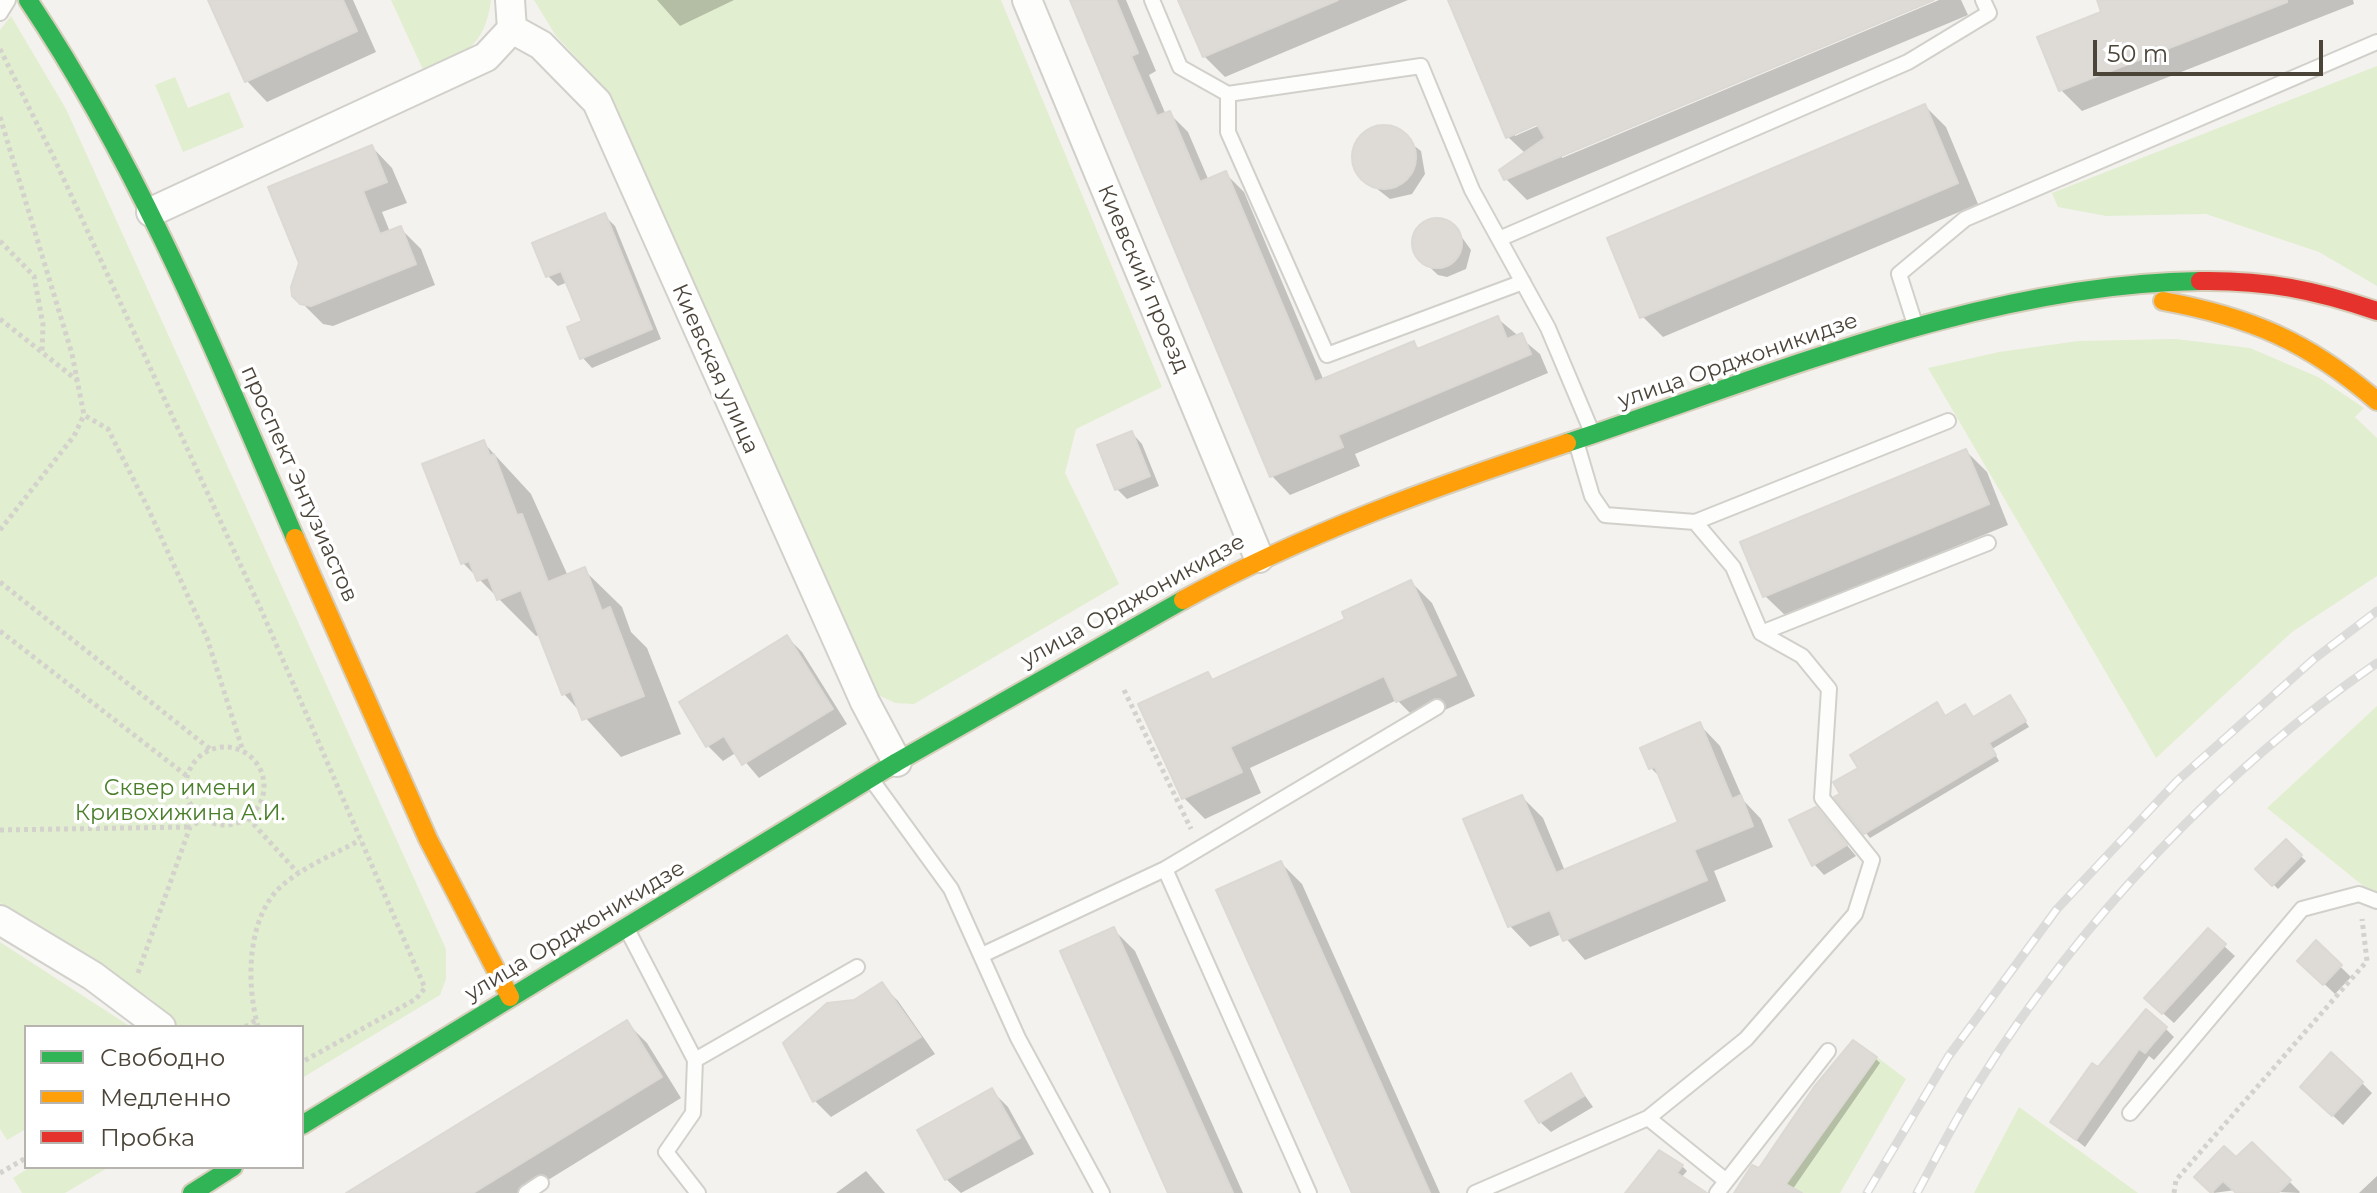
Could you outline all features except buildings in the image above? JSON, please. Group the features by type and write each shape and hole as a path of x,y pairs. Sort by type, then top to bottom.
{"main road":[{"name":"проспект Энтузиастов","path":"28,0 91,96 151,212 371,710 474,933 510,997"},
{"name":"улица Орджоникидзе","path":"304,1124 897,762 1060,667 1259,558 1410,495 1916,327 1982,308 2066,293 2166,281 2253,281 2323,292 2377,311"},
{"name":"улица Орджоникидзе","path":"2066,293 2149,299 2214,309 2273,327 2329,360 2377,401"},
{"path":"192,1193 230,1169"}],"street":[{"path":"151,212 486,57 512,29 510,0"},
{"name":"Киевский проезд","path":"1027,0 1259,558"},
{"name":"Киевская улица","path":"512,29 541,45 597,102 858,688 897,762"},
{"path":"0,920 128,1000 159,1025"}],"lane":[{"path":"0,13 8,0"},
{"path":"1152,0 1180,67 1228,94 1421,66 1472,190 1548,328 1585,438 1592,496 1605,515 1695,522 1948,421"},
{"path":"1499,239 1908,62 1989,13 1983,0"},
{"path":"1916,327 1899,274 1965,219 2377,42"},
{"path":"1228,94 1228,132 1327,355 1523,282"},
{"path":"1475,1193 1648,1118 1746,1039 1855,914 1872,860 1822,798 1829,689 1802,656 1761,633 1733,567 1695,522"},
{"path":"1761,633 1988,543"},
{"path":"982,955 1165,869 1437,707"},
{"path":"871,779 951,889 1018,1038 1102,1193"},
{"path":"1165,869 1309,1193"},
{"path":"2130,1113 2302,909 2359,894 2377,901"},
{"path":"627,929 695,1060 693,1113 666,1152 698,1193"},
{"path":"695,1060 857,967"},
{"path":"1648,1118 1721,1186 1828,1051"},
{"path":"526,1193 541,1183"}],"path":[{"path":"0,49 55,160 263,614 425,988 416,999 304,1061"},
{"path":"0,117 79,381 84,415 74,436 0,530"},
{"path":"0,241 34,276 43,325 42,352"},
{"path":"0,319 79,381"},
{"path":"84,415 108,429 147,506 207,638 243,751"},
{"path":"0,582 210,749"},
{"path":"0,631 187,776"},
{"path":"1124,690 1200,848"},
{"path":"231,747 243,751 261,769 263,796 248,818 226,825 203,819 188,801 187,776 199,756 210,749 231,747"},
{"path":"248,818 298,873"},
{"path":"0,830 190,827 203,819"},
{"path":"128,1000 190,827"},
{"path":"257,1025 251,979 257,932 266,905 282,885 298,873 360,840"},
{"path":"2174,1193 2176,1180 2367,961 2359,894"},
{"path":"248,1025 256,1020"},
{"path":"0,1173 24,1159"}],"green space":[{"path":"391,0 491,0 484,29 478,39 461,54 425,74"},
{"path":"534,0 1001,0 1162,387 1076,429 1065,473 1119,584 914,704 895,703 876,694 605,88 556,36"},
{"name":"Сквер имени Кривохижина А.И.","path":"11,16 66,109 446,949 446,979 440,995 304,1077 304,1025 177,1025 151,999 0,903 0,30"},
{"path":"2377,66 2377,286 2319,252 2206,214 2106,216 2058,207 2052,193"},
{"path":"175,77 188,108 229,92 244,127 183,152 155,85"},
{"path":"2176,339 2250,348 2318,377 2364,408 2355,417 2377,438 2377,576 2292,632 2156,758 1928,368 1999,352 2078,341"},
{"path":"2377,706 2377,897 2267,808"},
{"path":"0,942 128,1025 24,1025 24,1130 7,1140 0,1129"},
{"path":"1877,1057 1906,1079 1840,1193 1780,1193"},
{"path":"2019,1107 2138,1193 1974,1193"},
{"path":"27,1169 106,1169 65,1193 22,1193 13,1178"}],"railway":[{"path":"1867,1193 1948,1057 2057,909 2177,781 2314,659 2377,611"},
{"path":"1917,1193 1971,1096 2018,1023 2108,908 2210,800 2320,705 2377,663"}],"traffic: fast":[{"path":"28,0 106,129 141,195 205,331 295,538"},
{"path":"1567,443 1799,363 1958,316 2038,298 2119,286 2200,281"},
{"path":"304,1124 897,762 1183,600"},
{"path":"192,1193 230,1169"}],"traffic: slow":[{"path":"2163,301 2224,315 2278,335 2327,363 2377,401"},
{"path":"1183,600 1323,532 1567,443"},
{"path":"295,538 428,839 510,997"}],"traffic: jam":[{"path":"2200,281 2247,282 2290,288 2377,311"}]}
